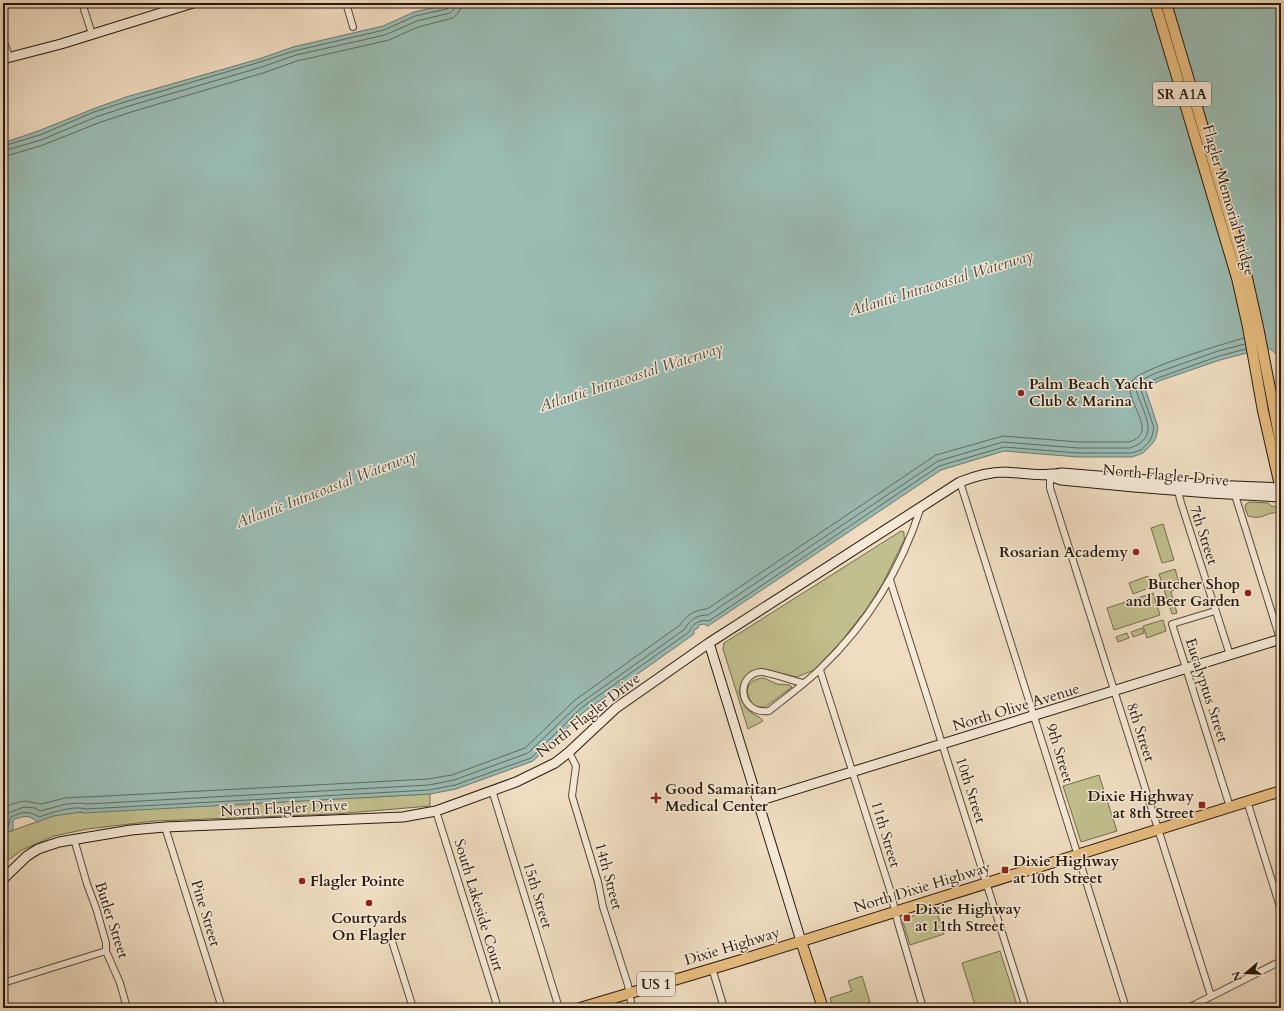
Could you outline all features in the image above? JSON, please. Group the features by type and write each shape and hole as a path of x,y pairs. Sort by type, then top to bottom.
{"main road":[{"name":"Flagler Memorial Bridge","path":"1155,3 1232,261 1259,361"},
{"name":"Flagler Memorial Bridge","path":"1166,3 1241,255 1254,308 1259,361"},
{"name":"SR A1A","path":"1259,361 1281,445"},
{"name":"SR A1A","path":"1259,361 1264,417 1281,489"},
{"name":"North Dixie Highway","path":"801,941 1281,791"},
{"name":"Dixie Highway","path":"580,1008 801,941"},
{"path":"801,941 823,1008"}],"street":[{"path":"82,3 92,34"},
{"path":"3,39 6,58 92,34 163,8 193,3"},
{"path":"346,3 353,27"},
{"name":"North Flagler Drive","path":"3,879 20,861 38,849 74,839 165,826 403,817 436,811 535,774 555,763 569,752 616,708 709,643 960,482 987,474 1004,472 1050,476 1061,480 1178,491 1281,497"},
{"name":"North Flagler Drive","path":"1050,476 1062,473 1209,485 1281,489"},
{"name":"8th Street","path":"1050,476 1050,488 1211,996"},
{"name":"9th Street","path":"960,482 1126,1008"},
{"name":"7th Street","path":"1178,491 1230,655"},
{"path":"1234,495 1281,640"},
{"path":"802,683 761,672 753,675 746,681 743,694 746,703 753,708 760,711 769,711 820,670 852,636 874,606 890,580 907,545 921,507"},
{"name":"10th Street","path":"890,580 1026,1008"},
{"name":"Eucalyptus Street","path":"1215,611 1172,624 1230,807"},
{"name":"North Olive Avenue","path":"758,800 1281,640"},
{"path":"709,643 801,941"},
{"name":"11th Street","path":"820,670 895,911 923,1007"},
{"name":"14th Street","path":"569,752 576,766 572,796 598,882 603,906 629,993 632,1008"},
{"name":"15th Street","path":"492,790 559,1008"},
{"path":"1247,801 1281,910"},
{"name":"South Lakeside Court","path":"436,811 498,1008"},
{"name":"Pine Street","path":"165,826 222,1008"},
{"name":"Butler Street","path":"74,839 87,884 96,908 106,943 106,951 120,983 127,1008"},
{"path":"390,935 413,1008"},
{"path":"3,983 106,951"},
{"path":"1188,1008 1281,961"},
{"path":"712,968 724,1008"},
{"path":"916,1008 923,1007"}],"shaded area":[{"path":"1249,502 1268,503 1271,506 1277,507 1279,513 1270,513 1261,517 1248,516 1245,508 1246,504"},
{"path":"1163,524 1174,560 1162,563 1151,528"},
{"path":"901,531 904,532 905,538 883,583 868,607 840,643 814,670 797,677 762,669 748,674 739,691 741,698 747,709 763,721 748,729 723,649 724,643"},
{"path":"1175,569 1180,585 1171,592 1177,613 1172,614 1159,574"},
{"path":"1148,576 1152,587 1133,594 1129,583"},
{"path":"1153,593 1160,615 1114,630 1107,608"},
{"path":"1163,620 1166,631 1147,638 1143,626"},
{"path":"1142,628 1144,633 1133,637 1131,632"},
{"path":"1127,633 1129,638 1118,642 1116,637"},
{"path":"764,678 777,684 790,685 792,687 765,707 755,707 749,697 748,688 753,681"},
{"path":"1099,775 1117,831 1081,842 1063,786"},
{"path":"430,794 430,806 336,814 155,821 87,829 54,836 22,850 3,864 3,834 53,816 67,813"},
{"path":"936,909 944,934 910,945 902,919"},
{"path":"1000,951 1018,1008 976,1008 962,963"},
{"path":"862,976 870,1002 856,1008 833,1008 830,998 852,991 848,981"}],"water":[{"name":"Atlantic Intracoastal Waterway","path":"454,3 1281,3 1281,368 1275,353 1266,348 1220,360 1159,381 1145,388 1158,427 1156,438 1143,453 1132,457 1078,457 1004,451 941,470 708,626 704,624 699,625 698,628 694,630 694,634 584,712 533,761 456,789 430,794 82,812 53,816 37,822 29,817 23,817 13,820 13,830 3,834 3,143 126,97 259,59 293,47 383,26 414,12"}],"place":[{"name":"Palm Beach Yacht Club & Marina","path":"1021,393"},
{"name":"Rosarian Academy","path":"1136,552"},
{"name":"Butcher Shop and Beer Garden","path":"1248,593"},
{"name":"Good Samaritan Medical Center","path":"656,798"},
{"name":"Dixie Highway at 8th Street","path":"1202,805"},
{"name":"Dixie Highway at 10th Street","path":"1005,870"},
{"name":"Flagler Pointe","path":"302,881"},
{"name":"Courtyards On Flagler","path":"369,903"},
{"name":"Dixie Highway at 11th Street","path":"907,918"}]}
